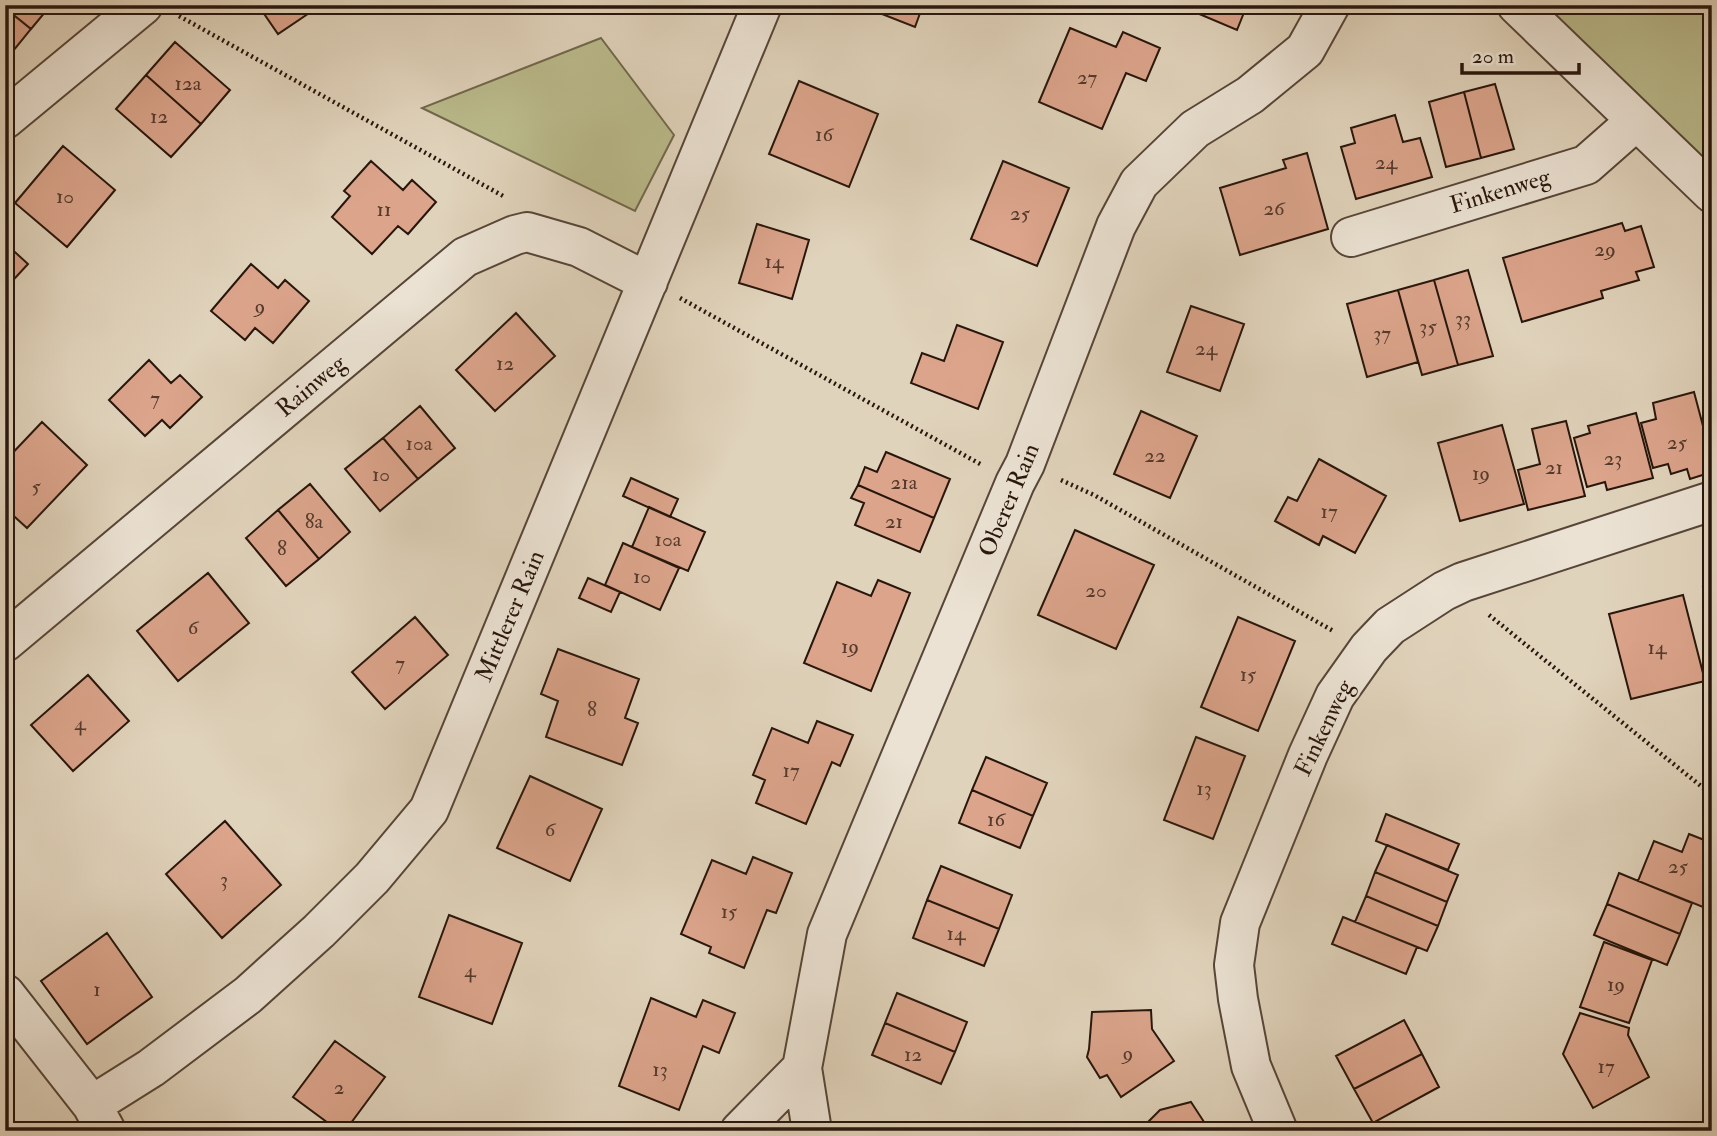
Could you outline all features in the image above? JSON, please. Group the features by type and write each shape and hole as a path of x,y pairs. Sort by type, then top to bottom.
{"street":[{"name":"Mittlerer Rain","path":"99,1118 151,1068 248,995 319,931 372,878 429,810 762,5"},
{"name":"Oberer Rain","path":"812,1131 802,1069 827,934 1015,482 1025,464 1116,226 1139,183 1195,129 1250,95 1305,50 1330,5"},
{"path":"1517,5 1712,193"},
{"path":"5,119 157,9"},
{"name":"Finkenweg","path":"1351,237 1586,165 1636,121"},
{"name":"Rainweg","path":"5,642 465,257 515,235 527,233 579,247 648,282"},
{"name":"Finkenweg","path":"1278,1131 1251,1066 1238,999 1234,965 1240,923 1308,755 1335,696 1368,648 1390,626 1444,591 1463,582 1712,501"},
{"path":"5,994 99,1118"},
{"path":"740,1131 802,1069"}],"path":[{"path":"157,9 510,200"},
{"path":"687,301 984,466"},
{"path":"1094,495 1331,631"},
{"path":"1495,618 1712,795"}],"green space":[{"path":"1541,5 1712,5 1712,170"},
{"path":"601,38 674,135 635,211 422,108"}],"building":[{"path":"5,5 51,5 31,29 5,8"},
{"path":"258,5 321,5 278,34"},
{"path":"859,5 923,5 915,27"},
{"path":"1178,5 1247,5 1237,30"},
{"path":"5,8 31,29 5,61"},
{"path":"1070,28 1116,47 1123,32 1160,48 1146,81 1126,73 1102,129 1039,102"},
{"path":"175,42 230,90 201,124 146,75"},
{"path":"146,75 201,124 171,157 116,109"},
{"path":"799,81 878,114 849,187 769,154"},
{"path":"1495,84 1514,149 1481,158 1464,92"},
{"path":"1464,92 1481,158 1446,167 1429,102"},
{"path":"1395,115 1403,142 1420,138 1432,177 1356,199 1341,147 1355,143 1351,128"},
{"path":"63,146 115,190 67,247 15,203"},
{"path":"1307,153 1328,229 1240,255 1220,188 1286,168 1283,160"},
{"path":"371,161 403,190 412,180 436,202 408,234 398,226 372,254 332,217 350,196 344,191"},
{"path":"1003,161 1069,188 1037,266 971,239"},
{"path":"1622,223 1625,231 1641,226 1654,267 1636,272 1639,280 1601,291 1603,298 1522,322 1503,258"},
{"path":"757,224 809,240 792,299 739,283"},
{"path":"5,243 28,264 5,289"},
{"path":"251,264 278,288 285,280 309,301 273,343 255,328 245,340 211,311"},
{"path":"1468,270 1493,356 1458,365 1434,280"},
{"path":"1434,280 1458,365 1422,375 1398,290"},
{"path":"1398,290 1418,362 1367,377 1347,304"},
{"path":"1191,306 1244,324 1220,391 1167,372"},
{"path":"516,313 555,356 495,411 456,370"},
{"path":"957,325 1003,342 978,409 911,383 922,353 944,361"},
{"path":"149,360 171,383 180,375 202,397 170,428 162,420 145,436 109,400"},
{"path":"1694,392 1712,460 1712,472 1690,479 1687,469 1671,474 1668,464 1653,468 1641,423 1656,419 1653,403"},
{"path":"420,406 455,448 418,479 383,438"},
{"path":"1141,411 1197,436 1170,498 1114,474"},
{"path":"1636,413 1653,478 1607,490 1605,482 1587,487 1574,438 1590,433 1588,426"},
{"path":"1566,421 1585,496 1528,510 1518,470 1540,464 1532,429"},
{"path":"42,422 87,465 27,528 5,508 5,461"},
{"path":"1502,425 1524,504 1460,521 1438,443"},
{"path":"383,438 418,479 380,511 345,469"},
{"path":"886,452 950,479 934,518 858,485 865,467 877,472"},
{"path":"1319,459 1386,496 1355,553 1323,536 1319,545 1275,521 1288,497 1297,501"},
{"path":"631,478 678,499 670,517 623,496"},
{"path":"310,484 350,532 319,559 278,510"},
{"path":"858,485 934,518 920,552 855,525 864,503 851,498"},
{"path":"649,507 705,532 688,571 632,547"},
{"path":"278,510 319,559 286,586 246,538"},
{"path":"1075,530 1154,565 1116,649 1038,615"},
{"path":"623,543 679,568 660,610 605,585"},
{"path":"208,573 249,623 178,681 137,631"},
{"path":"588,578 620,592 611,612 579,598"},
{"path":"878,580 910,593 871,691 804,663 837,582 871,596"},
{"path":"1712,584 1712,615 1703,587"},
{"path":"1683,595 1705,681 1631,699 1609,614"},
{"path":"415,617 448,655 385,709 352,672"},
{"path":"1238,617 1295,641 1258,731 1201,707"},
{"path":"558,649 639,679 625,718 638,723 622,765 546,737 558,701 541,694"},
{"path":"88,675 129,721 73,771 31,725"},
{"path":"817,721 853,735 840,766 832,762 806,824 756,803 765,780 753,775 772,728 808,743"},
{"path":"1196,737 1245,756 1213,839 1164,820"},
{"path":"986,757 1047,783 1033,816 972,790"},
{"path":"530,776 602,809 570,881 497,848"},
{"path":"972,790 1033,816 1020,848 959,823"},
{"path":"1386,814 1459,844 1448,870 1376,841"},
{"path":"225,821 281,885 222,938 166,874"},
{"path":"1689,834 1712,843 1712,885 1703,907 1638,881 1654,841 1682,852"},
{"path":"1387,845 1458,875 1447,902 1375,872"},
{"path":"753,857 792,873 776,913 767,910 744,968 709,953 711,947 681,934 712,860 746,874"},
{"path":"941,866 1012,895 999,929 927,900"},
{"path":"1375,872 1447,902 1438,926 1366,896"},
{"path":"1619,873 1692,903 1680,934 1607,904"},
{"path":"1366,896 1438,926 1427,951 1355,922"},
{"path":"927,900 999,929 984,966 913,938"},
{"path":"1607,904 1680,934 1667,965 1594,935"},
{"path":"449,915 522,943 492,1024 419,997"},
{"path":"1343,917 1417,947 1406,974 1332,944"},
{"path":"107,933 152,997 87,1044 41,981"},
{"path":"1604,942 1652,960 1629,1023 1580,1007"},
{"path":"897,993 967,1022 955,1052 885,1023"},
{"path":"651,998 696,1017 703,1000 735,1013 719,1053 703,1046 679,1110 619,1086"},
{"path":"1151,1010 1152,1029 1174,1061 1121,1097 1107,1075 1100,1078 1087,1057 1092,1012"},
{"path":"1580,1013 1629,1028 1628,1035 1649,1077 1593,1108 1563,1054"},
{"path":"1404,1020 1422,1054 1354,1089 1336,1056"},
{"path":"885,1023 955,1052 941,1084 872,1055"},
{"path":"335,1041 385,1077 345,1131 339,1131 293,1097"},
{"path":"1422,1054 1439,1087 1373,1123 1354,1089"},
{"path":"1191,1102 1208,1128 1205,1131 1139,1131 1160,1110"}]}
